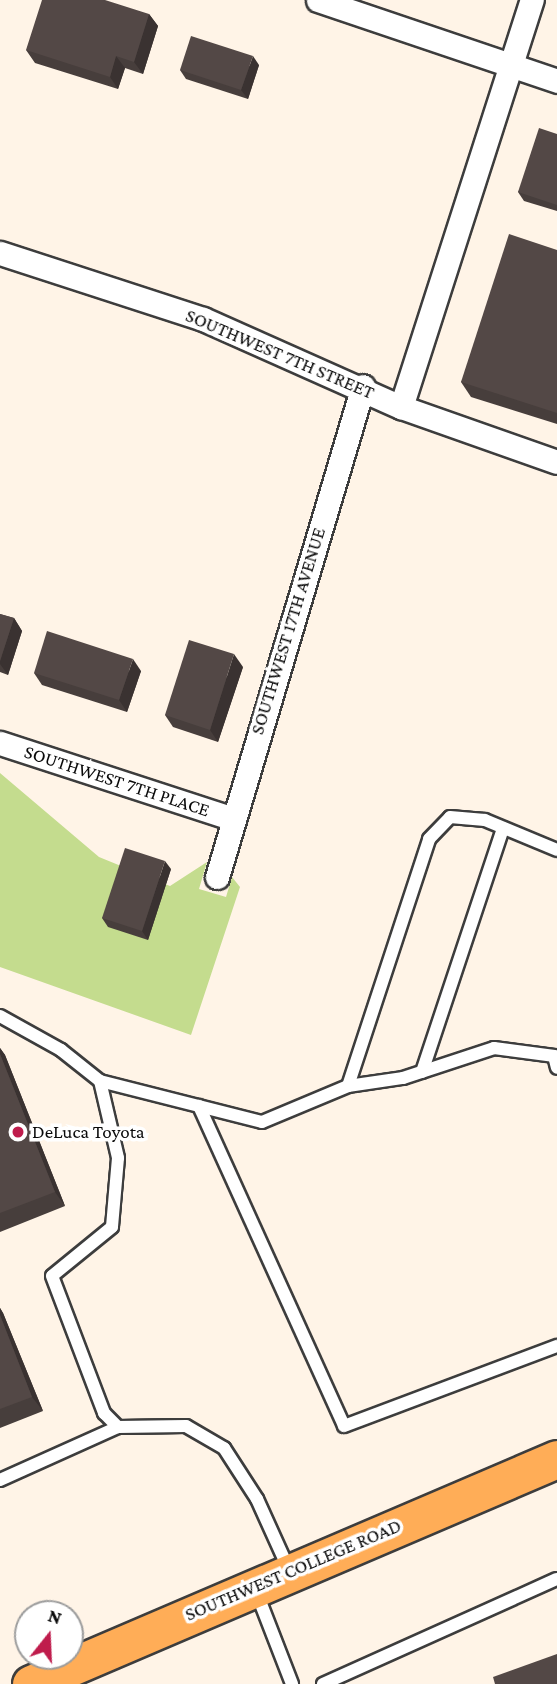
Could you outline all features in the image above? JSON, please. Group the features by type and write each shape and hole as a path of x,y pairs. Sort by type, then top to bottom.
{"main road":[{"name":"SOUTHWEST COLLEGE ROAD","path":"31,1684 557,1459"}],"street":[{"path":"318,0 557,80"},
{"path":"401,407 532,0"},
{"name":"SOUTHWEST 7TH STREET","path":"0,253 202,319 363,386 401,407 557,462"},
{"name":"SOUTHWEST 17TH AVENUE","path":"217,877 363,386"},
{"name":"SOUTHWEST 7TH PLACE","path":"0,743 234,819"}],"lane":[{"path":"348,1086 429,839 450,817 503,828 557,850"},
{"path":"422,1072 503,828"},
{"path":"0,1016 61,1050 100,1081 262,1122 348,1086 422,1072 495,1048 554,1056 557,1068"},
{"path":"100,1081 118,1158 112,1227 52,1276 104,1413 118,1427"},
{"path":"199,1106 344,1426 557,1346"},
{"path":"0,1480 118,1427 186,1426 224,1448 257,1499 289,1572"},
{"path":"323,1684 557,1579"},
{"path":"255,1587 292,1684"}],"green space":[{"path":"0,773 99,857 170,886 207,862 199,889 226,897 232,877 240,887 191,1035 0,967"}],"building":[{"path":"42,0 105,0 149,14 134,62 116,56 110,77 26,50"},
{"path":"191,36 253,56 241,90 180,70"},
{"path":"539,128 557,134 557,205 518,192"},
{"path":"509,234 557,250 557,413 461,382"},
{"path":"0,614 14,618 0,661"},
{"path":"47,631 133,659 119,700 34,673"},
{"path":"189,640 234,654 210,730 165,715"},
{"path":"125,848 165,861 142,931 102,918"},
{"name":"DeLuca Toyota","path":"0,1054 55,1192 0,1213"},
{"path":"0,1315 32,1397 0,1409"},
{"path":"557,1654 557,1684 495,1684 493,1677"}],"place":[{"name":"DeLuca Toyota","path":"18,1132"}]}
